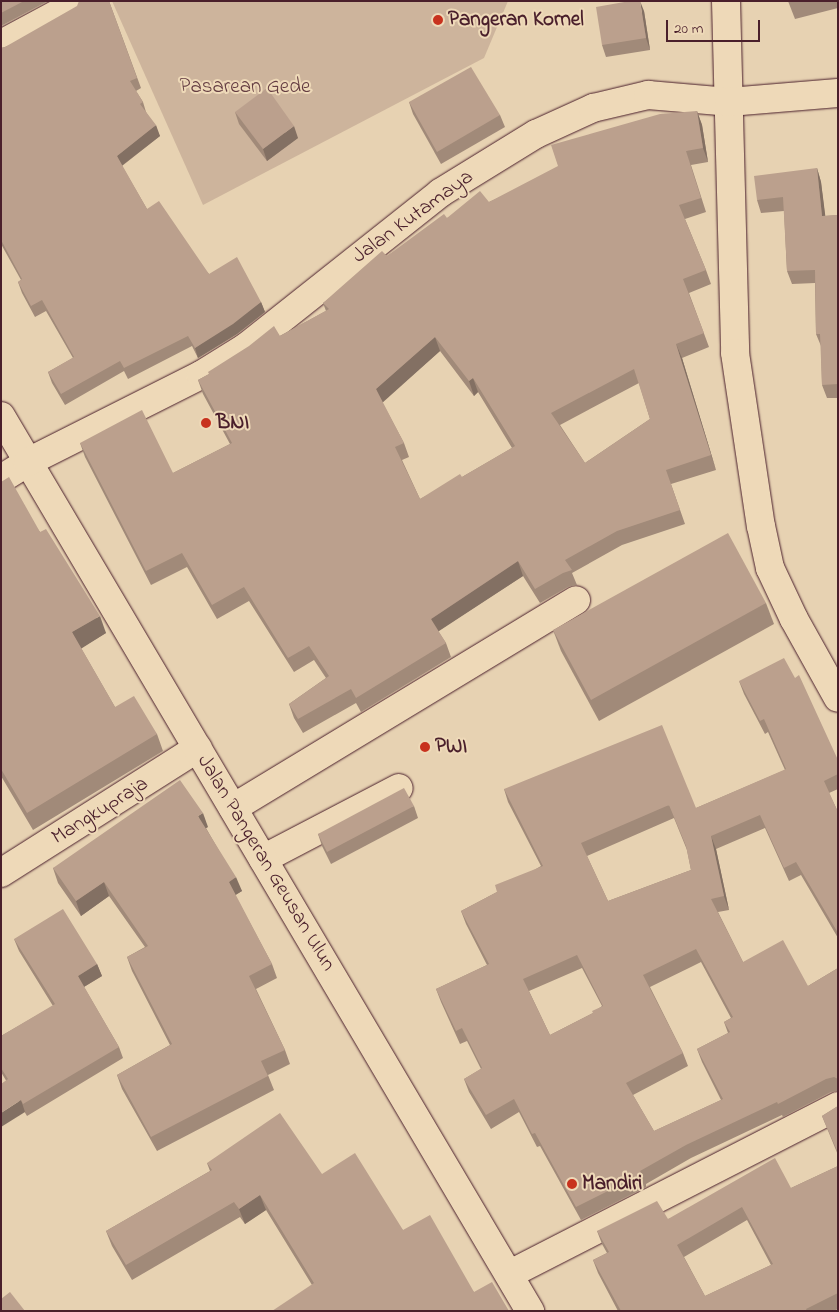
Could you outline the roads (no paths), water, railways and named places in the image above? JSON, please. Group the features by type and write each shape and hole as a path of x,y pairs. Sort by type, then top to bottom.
{"main road":[{"path":"726,1 735,353 761,526 770,568 794,619 838,698"},
{"path":"1,44 72,4"},
{"name":"Jalan Kutamaya","path":"1,479 28,462 201,375 246,347 440,193 536,134 593,108 648,95 729,102 838,93"},
{"name":"Jalan Pangeran Geusan Ulun","path":"1,416 510,1274 530,1311"},
{"path":"233,808 576,600"},
{"name":"Mangkupraja","path":"1,873 198,748"},
{"path":"263,859 399,788"},
{"path":"510,1274 838,1106"}],"place":[{"name":"Pangeran Kornel","path":"438,20"},
{"name":"BNI","path":"206,423"},
{"name":"PWI","path":"425,747"},
{"name":"Mandiri","path":"572,1184"}],"park label":[{"name":"Pasarean Gede","path":"245,87"}]}
